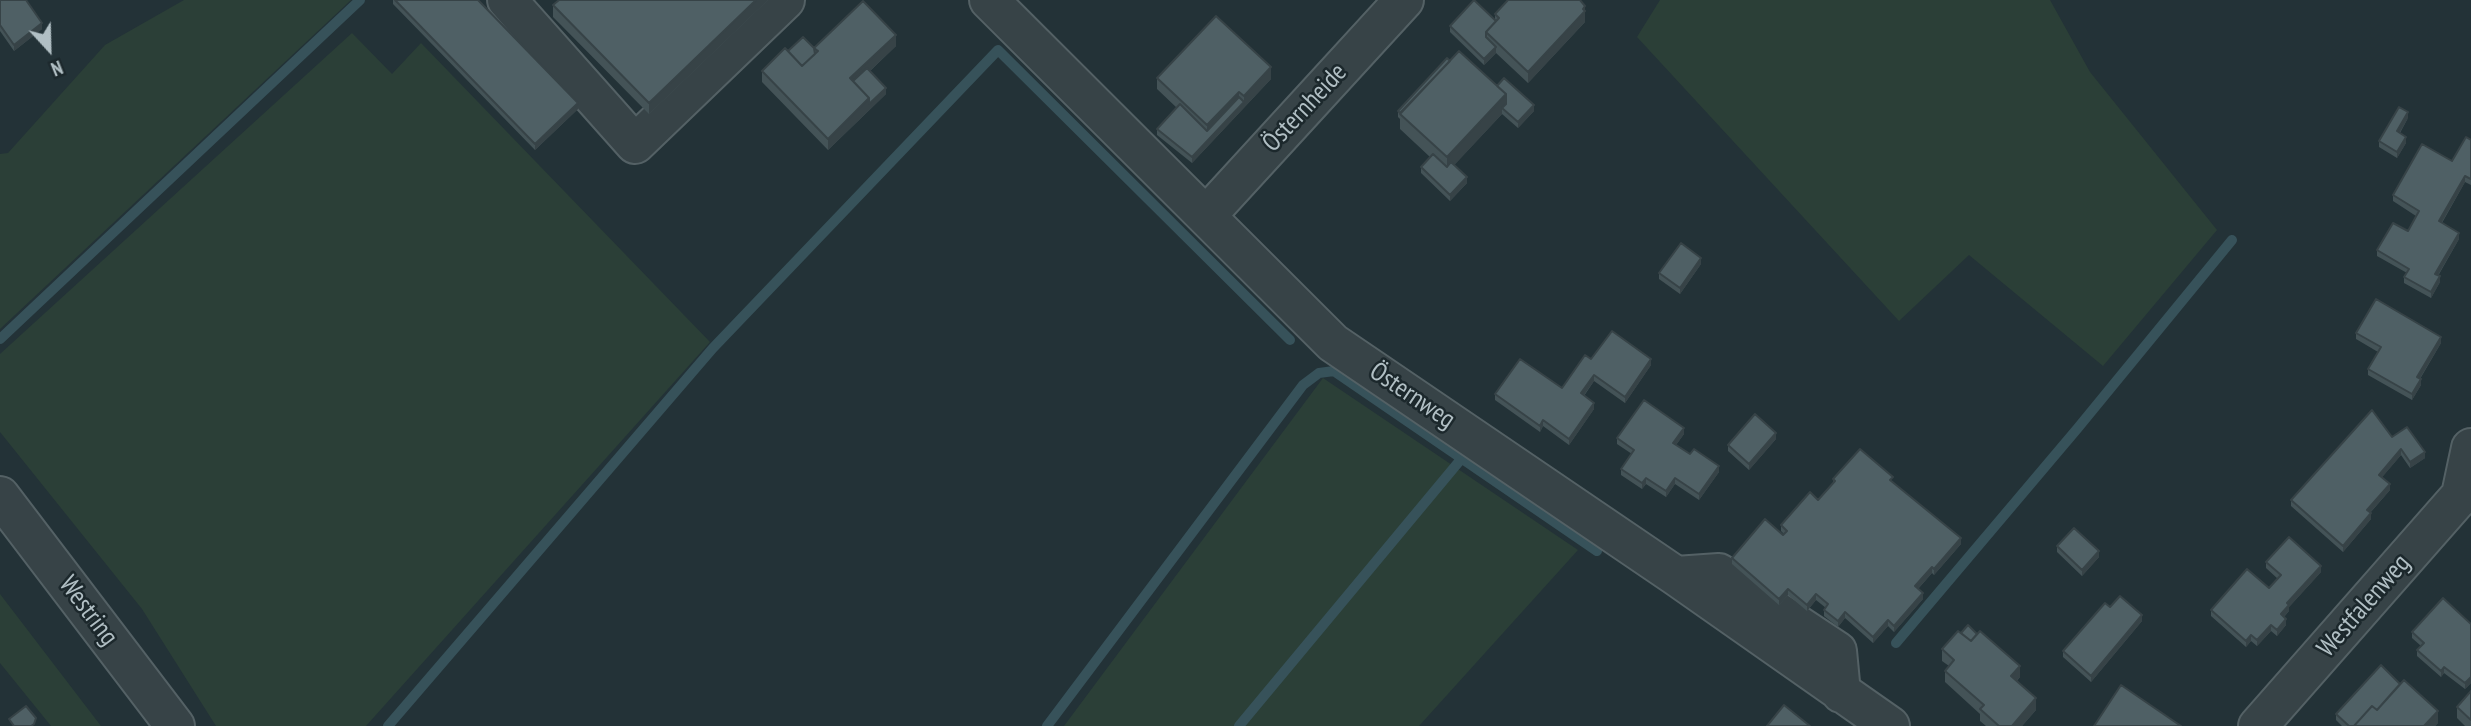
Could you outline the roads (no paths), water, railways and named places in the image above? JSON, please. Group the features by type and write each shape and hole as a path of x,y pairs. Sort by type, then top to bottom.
{"street":[{"path":"507,0 635,144 785,0"},
{"name":"Östernweg","path":"989,0 1333,343 1676,576 1890,726"},
{"name":"Östernheide","path":"1206,216 1404,0"},
{"path":"2466,492 2471,448"},
{"name":"Westfalenweg","path":"2258,726 2466,492"},
{"name":"Westring","path":"0,496 175,726"}],"waterway":[{"path":"0,339 360,0"},
{"path":"388,726 713,348 998,50 1290,340"},
{"path":"1896,643 2232,240"},
{"path":"1047,726 1303,385 1319,373 1334,371 1597,551"},
{"path":"1239,726 1462,458"}]}
